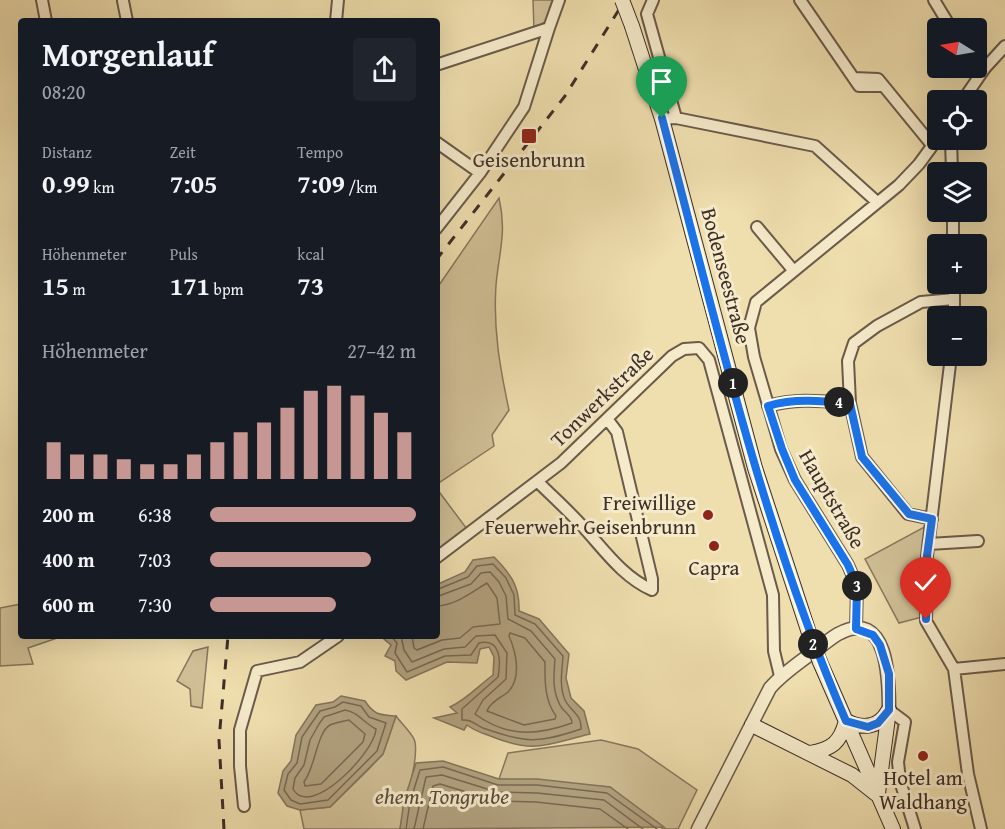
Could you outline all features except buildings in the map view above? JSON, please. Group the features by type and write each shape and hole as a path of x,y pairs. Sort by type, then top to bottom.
{"main road":[{"name":"Bodenseestraße","path":"622,0 669,118 755,468 820,662 893,829"},
{"path":"810,753 826,750 835,745 840,740 846,721 868,727 878,723 889,710"},
{"path":"878,795 889,710"},
{"path":"752,725 852,775 878,795"}],"street":[{"path":"42,0 45,18"},
{"path":"336,18 338,0"},
{"path":"440,224 480,173 524,107 558,0"},
{"path":"653,0 647,14 669,118 815,146 877,202"},
{"path":"800,0 854,78 878,79 927,133"},
{"path":"934,0 945,18"},
{"path":"123,1 126,18"},
{"path":"440,64 549,28"},
{"path":"987,66 1005,46"},
{"path":"440,145 480,173"},
{"name":"Hauptstraße","path":"856,629 857,586 848,565 795,480 782,449 754,357 749,328 756,302 877,202 912,171 928,150"},
{"path":"757,227 793,270"},
{"path":"954,294 954,306"},
{"path":"932,519 909,514 862,457 850,404 848,361 854,343 870,330 921,302 954,298"},
{"name":"Tonwerkstraße","path":"440,555 512,499 538,482 608,420 672,356 694,347 703,352 709,360 773,596 774,651 780,676"},
{"path":"950,366 929,544 926,621 954,669 968,774 981,829"},
{"path":"768,406 782,402 816,400 850,404"},
{"path":"538,482 583,526 611,559 638,584 652,590 652,579 617,432 608,420"},
{"path":"929,544 978,542"},
{"path":"698,829 770,688 780,676 839,633 856,629 873,635 886,657 889,710 905,722 898,762 900,781 915,829"},
{"path":"244,806 240,766 240,730 257,671 300,662 334,639"},
{"path":"954,669 1005,664"}],"shaded area":[{"path":"533,0 554,0 547,20 534,30"},
{"path":"499,198 502,242 496,285 496,333 509,410 492,435 494,446 440,482 440,284"},
{"path":"440,493 467,529 440,551"},
{"path":"928,525 919,587 922,617 899,623 865,559"},
{"path":"18,605 18,639 54,639 28,648 33,664 0,666 0,608"},
{"path":"208,647 202,708 191,706 190,689 177,681 193,651"},
{"path":"396,716 414,739 416,747 400,829 304,829 300,810 330,807 367,771 383,754"},
{"path":"601,740 638,749 697,790 678,829 663,829 610,787 499,779 508,753"}],"water":[{"path":"494,557 513,581 518,595 519,611 539,619 569,654 566,678 571,698 584,711 590,734 541,746 520,745 480,732 467,725 464,730 434,718 457,713 450,707 467,697 493,675 494,657 489,647 480,649 477,663 447,662 406,680 396,671 395,661 385,656 391,645 384,639 440,639 440,583 465,572 473,560"},
{"path":"341,696 365,701 371,709 378,713 396,716 383,754 330,807 300,810 287,806 278,793 283,771 291,761 296,735 316,705 333,702"},
{"name":"ehem. Tongrube","path":"443,761 499,779 537,779 610,787 664,827 400,829 404,801 416,763"}],"railway":[{"path":"440,255 565,96 625,0"},
{"path":"224,829 219,740 228,639"}],"place":[{"name":"Geisenbrunn","path":"529,136"},
{"name":"Freiwillige Feuerwehr Geisenbrunn","path":"708,515"},
{"name":"Capra","path":"714,546"},
{"name":"Hotel am Waldhang","path":"923,756"}],"route":[{"path":"662,118 755,468 809,633 846,721 868,727 884,718 889,710 889,674 886,657 873,635 862,629 856,629 857,586 848,565 814,515 795,480 768,406 782,402 816,400 850,404 856,440 862,457 909,514 932,519 927,556 926,619"}]}
